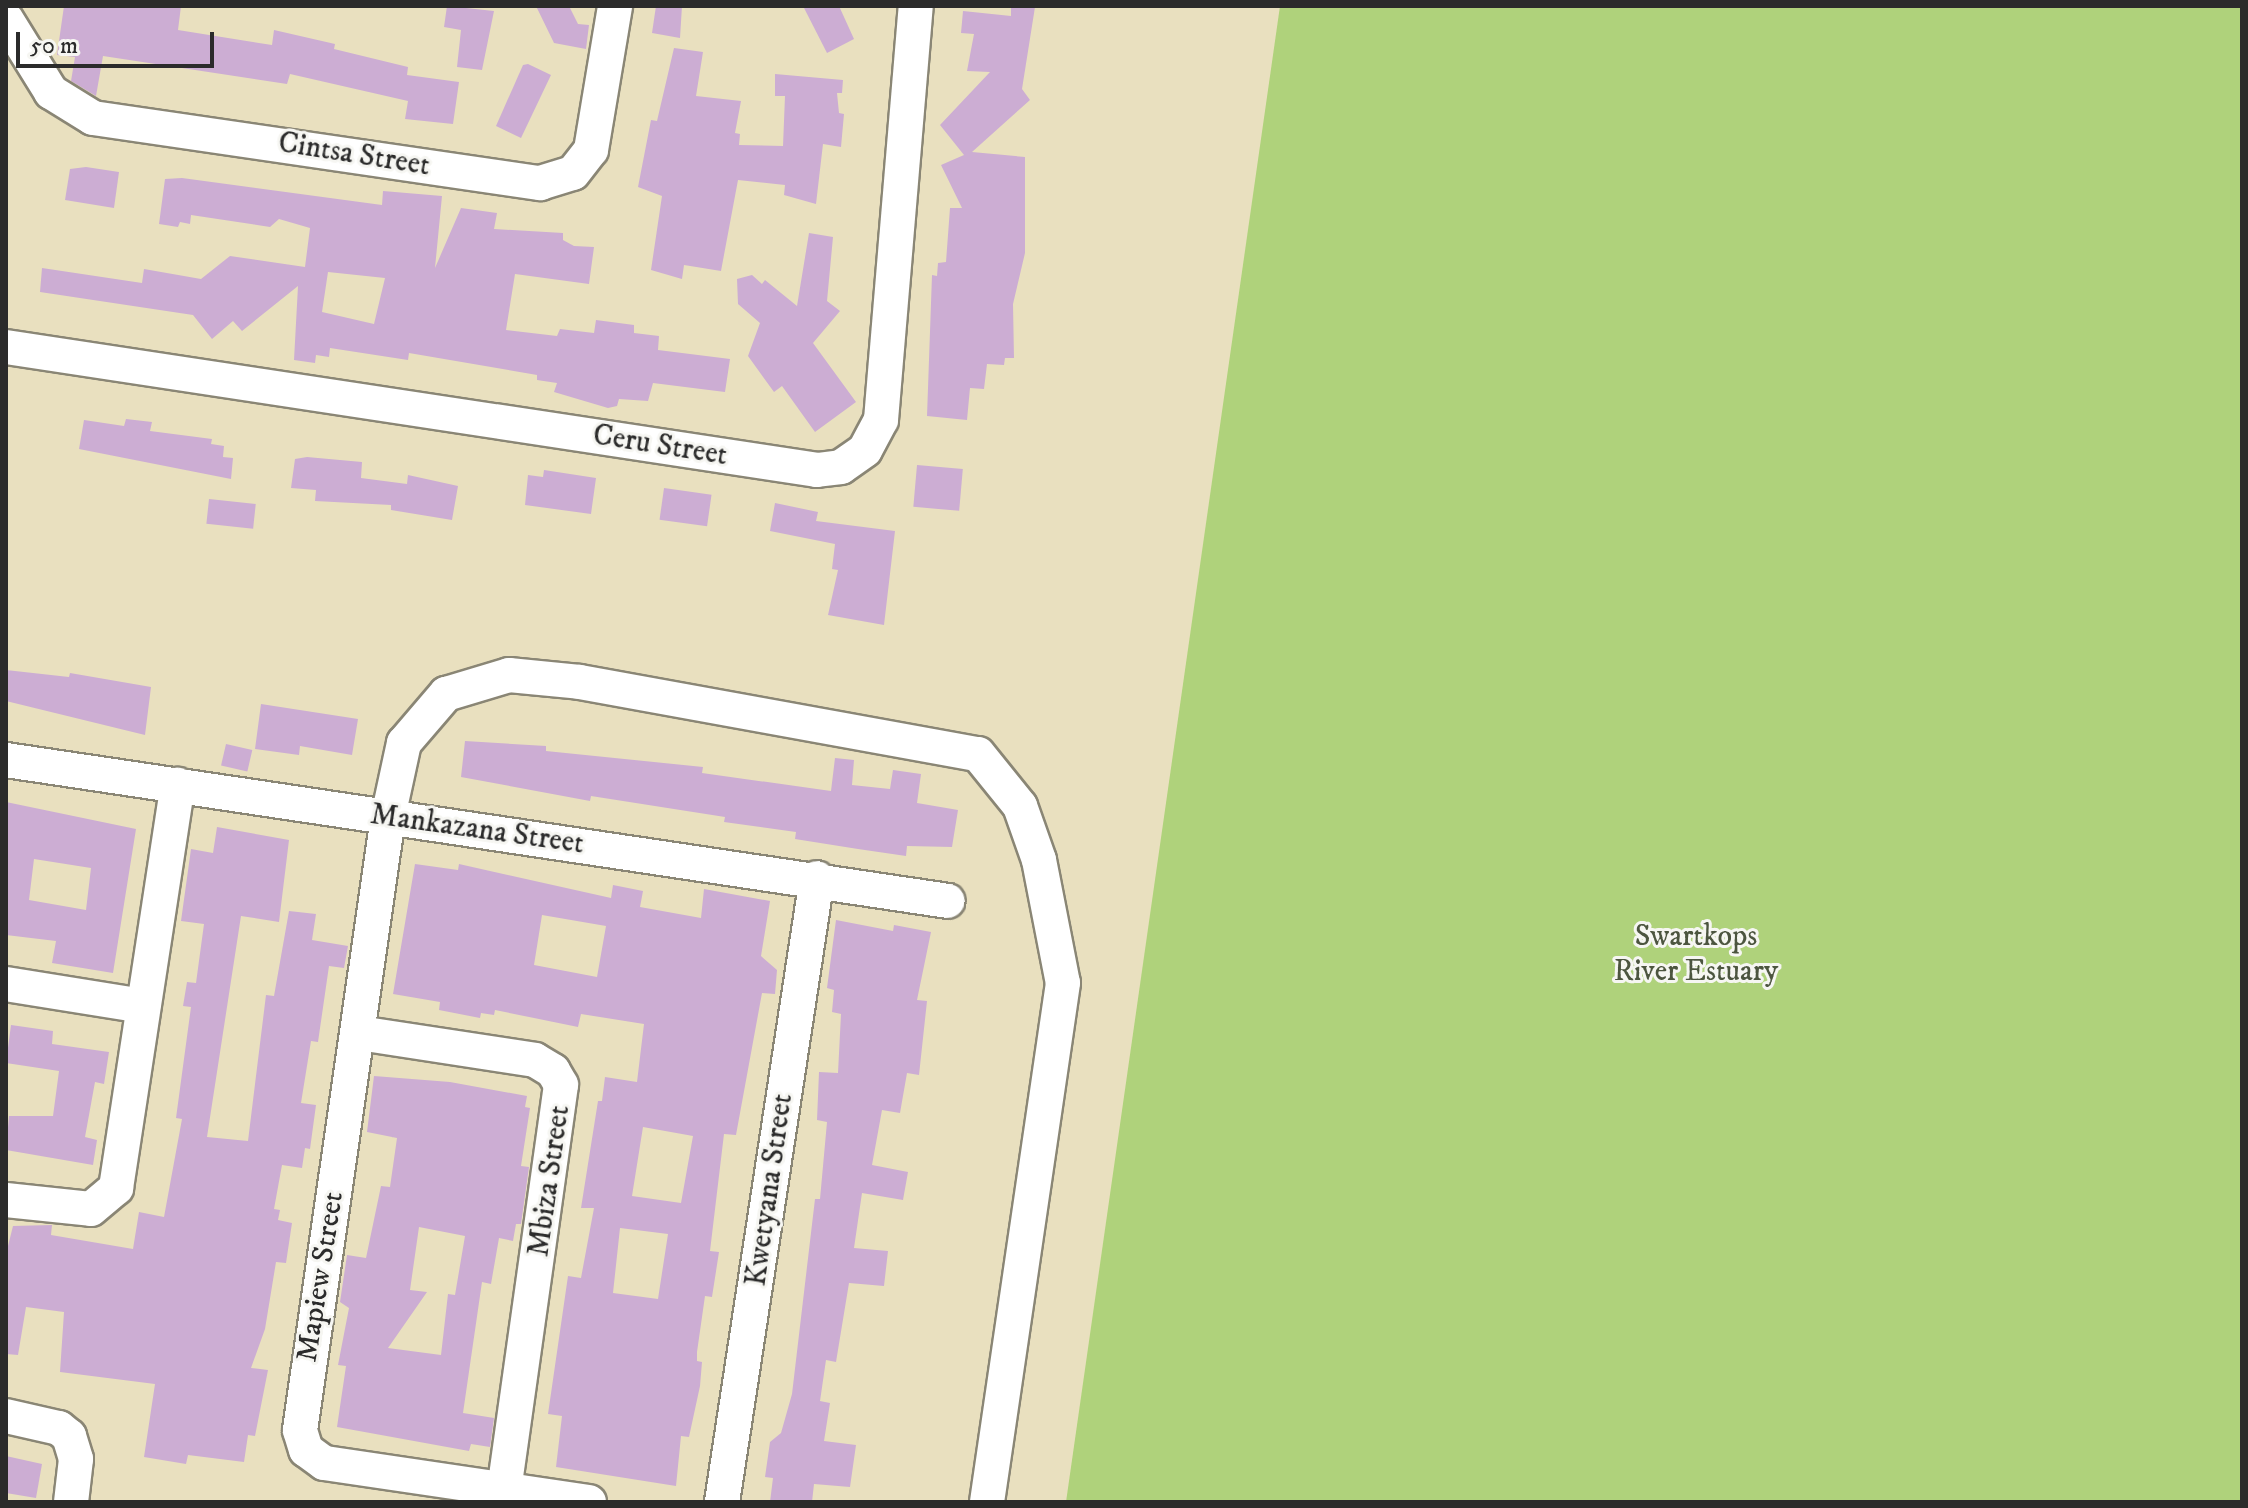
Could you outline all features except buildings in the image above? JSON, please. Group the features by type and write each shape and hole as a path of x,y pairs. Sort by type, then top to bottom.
{"street":[{"name":"Cintsa Street","path":"6,19 51,92 93,118 540,183 573,173 591,150 615,6"},
{"name":"Ceru Street","path":"6,347 807,469 841,467 865,450 881,420 916,6"},
{"name":"Mapiew Street","path":"589,1502 324,1463 310,1454 301,1439 307,1368 359,1033 388,817 404,743 446,694 509,675 580,682 978,754 1020,806 1039,860 1063,983 1050,1102 1004,1363 987,1502"},
{"name":"Mankazana Street","path":"6,760 817,878 948,901"},
{"path":"6,1200 80,1210 94,1208 112,1195 178,785"},
{"name":"Kwetyana Street","path":"722,1502 817,878"},
{"path":"6,984 143,1006"},
{"name":"Mbiza Street","path":"359,1033 535,1060 553,1071 561,1085 504,1489"},
{"path":"6,1416 59,1428 69,1436 76,1459 71,1502"}],"green space":[{"name":"Swartkops River Estuary","path":"1280,6 2242,6 2242,1502 1066,1502"}]}
